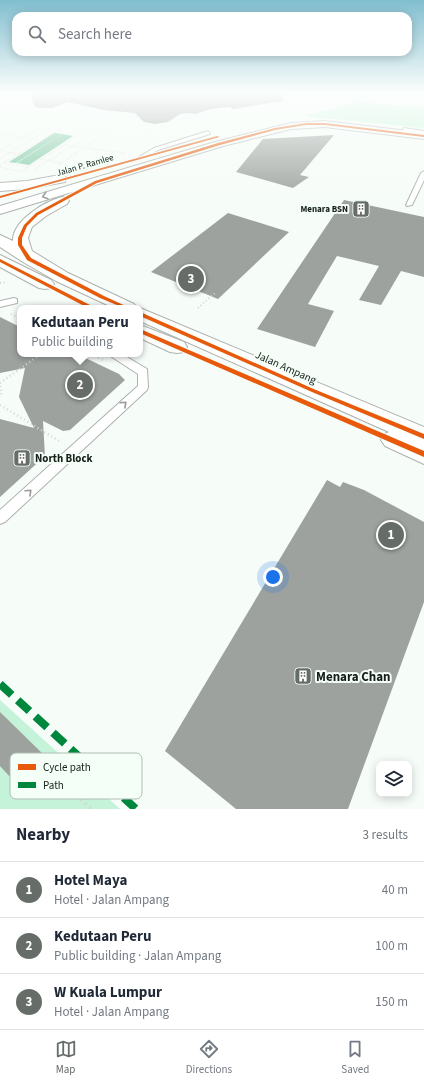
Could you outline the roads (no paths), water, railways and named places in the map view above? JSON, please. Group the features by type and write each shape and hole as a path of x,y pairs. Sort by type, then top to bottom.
{"street":[{"name":"Jalan P. Ramlee","path":"0,210 96,176 142,157 245,130"},
{"name":"Jalan P. Ramlee","path":"0,197 96,176 219,144 281,130"},
{"name":"Jalan P. Ramlee","path":"379,130 424,136"},
{"path":"0,187 96,176"},
{"path":"29,259 20,245 20,238 25,226 37,214 96,176"},
{"path":"0,240 29,259 102,297 121,305"},
{"path":"0,260 86,305"},
{"name":"Jalan Ampang","path":"143,315 314,391 424,437"},
{"path":"143,332 424,454"}],"lane":[{"path":"404,130 424,133"},
{"path":"142,157 156,149 208,132"},
{"path":"409,204 424,173"},
{"path":"0,304 14,301"},
{"path":"0,518 143,387 144,372 119,357"}],"place":[{"name":"Menara BSN","path":"361,209"},
{"name":"W Kuala Lumpur","path":"191,279"},
{"name":"Kedutaan Peru","path":"80,385"},
{"name":"North Block","path":"22,458"},
{"name":"Hotel Maya","path":"391,535"},
{"name":"Menara Chan","path":"303,676"}]}
